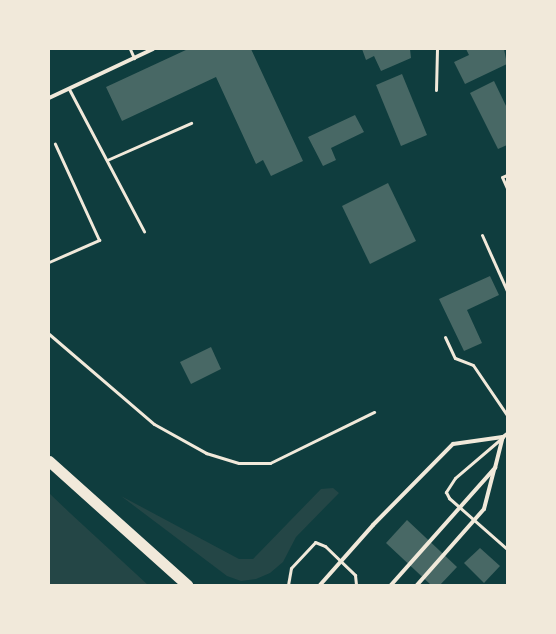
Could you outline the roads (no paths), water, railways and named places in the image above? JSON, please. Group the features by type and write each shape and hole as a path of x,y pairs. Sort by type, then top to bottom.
{"highway":[{"path":"49,461 187,585"}],"street":[{"path":"49,98 153,49"},
{"path":"320,585 453,444 503,437 507,434"},
{"path":"417,585 484,509 503,437"},
{"path":"391,585 495,468"}],"lane":[{"path":"130,49 134,58"},
{"path":"436,90 437,49"},
{"path":"69,89 144,231"},
{"path":"107,160 190,123"},
{"path":"49,262 99,240 55,144"},
{"path":"507,175 502,177 507,188"},
{"path":"482,235 507,291"},
{"path":"49,334 154,424 206,453 239,463 270,463 374,412"},
{"path":"444,337 456,358 473,365 507,415"},
{"path":"503,437 455,478 446,492 449,498 459,508 507,549"},
{"path":"288,585 291,568 315,542 325,546 355,575 356,585"}]}
